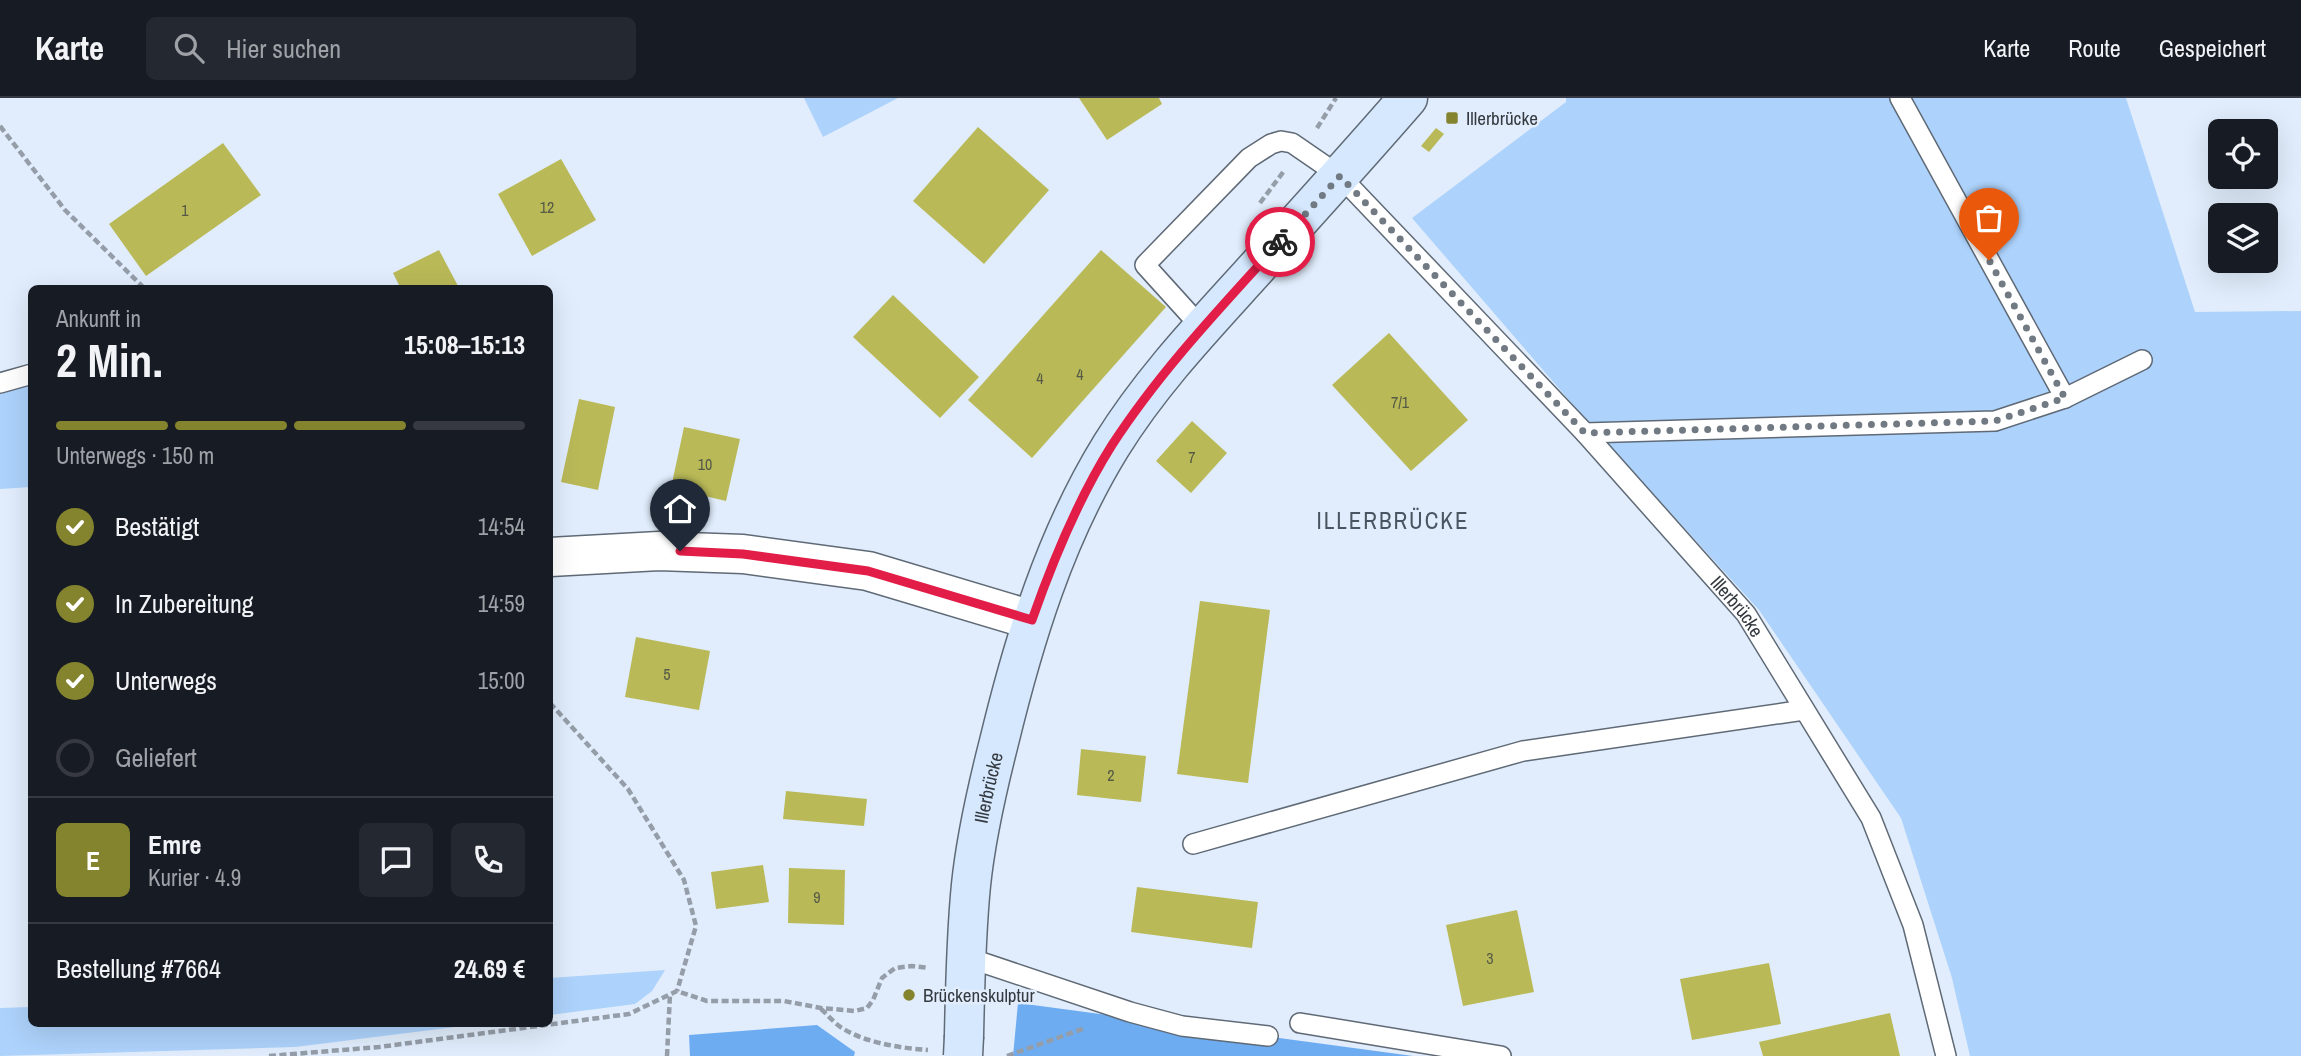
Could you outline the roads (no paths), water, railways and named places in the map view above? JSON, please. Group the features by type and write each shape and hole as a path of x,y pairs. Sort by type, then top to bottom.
{"main road":[{"name":"Illerbrücke","path":"963,1049 948,963 972,884 983,810 1018,665 1059,549 1084,494 1112,446 1170,366 1408,98"}],"street":[{"path":"553,556 659,551 743,554 868,571 1032,620"}],"lane":[{"path":"1900,98 2065,398"},
{"path":"1202,328 1144,265 1249,158 1271,144 1281,141 1292,143 1340,176"},
{"name":"Illerbrücke","path":"1340,176 1585,433 1746,614 1871,818 1913,925 1946,1056"},
{"path":"1585,433 1995,421 2065,398 2142,360"},
{"path":"0,383 28,375"},
{"path":"1193,844 1522,751 1804,710"},
{"path":"948,963 1182,1026 1268,1036"},
{"path":"1300,1023 1501,1056"}],"place":[{"name":"Illerbrücke","path":"1452,118"},
{"name":"Brückenskulptur","path":"909,995"}],"district":[{"name":"ILLERBRÜCKE","path":"1393,521"}]}
